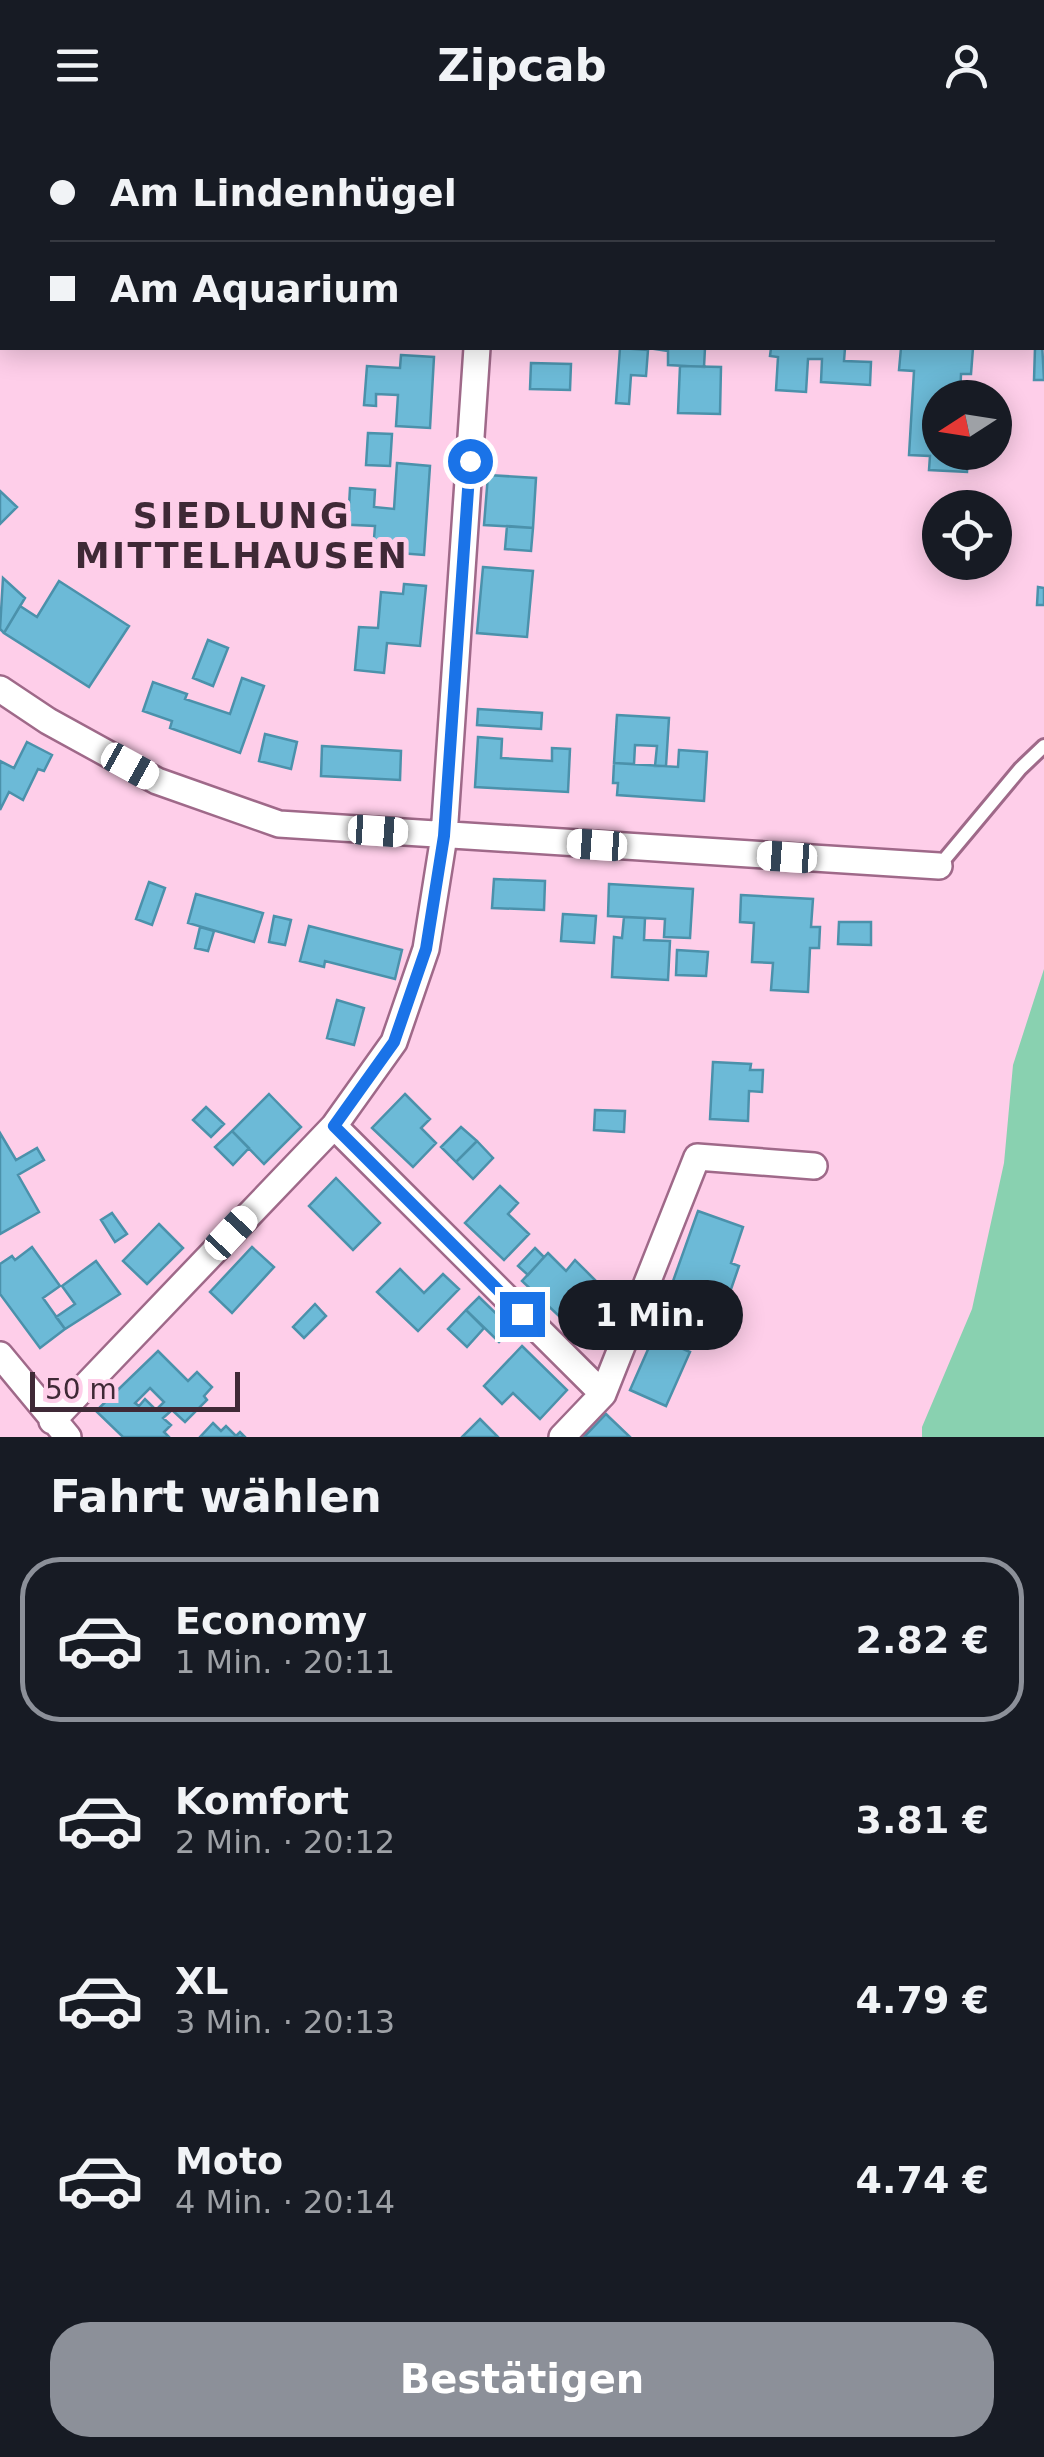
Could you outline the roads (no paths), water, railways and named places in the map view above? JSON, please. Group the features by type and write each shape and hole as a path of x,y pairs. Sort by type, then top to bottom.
{"street":[{"path":"0,1355 60,1429 334,1126 394,1042 426,949 444,836 477,350"},
{"path":"0,689 48,722 158,781 279,824 939,866"},
{"path":"334,1126 603,1394"},
{"path":"562,1437 603,1394 697,1157 814,1166"}],"lane":[{"path":"939,866 1044,746"}],"district":[{"name":"SIEDLUNG MITTELHAUSEN","path":"242,536"}]}
